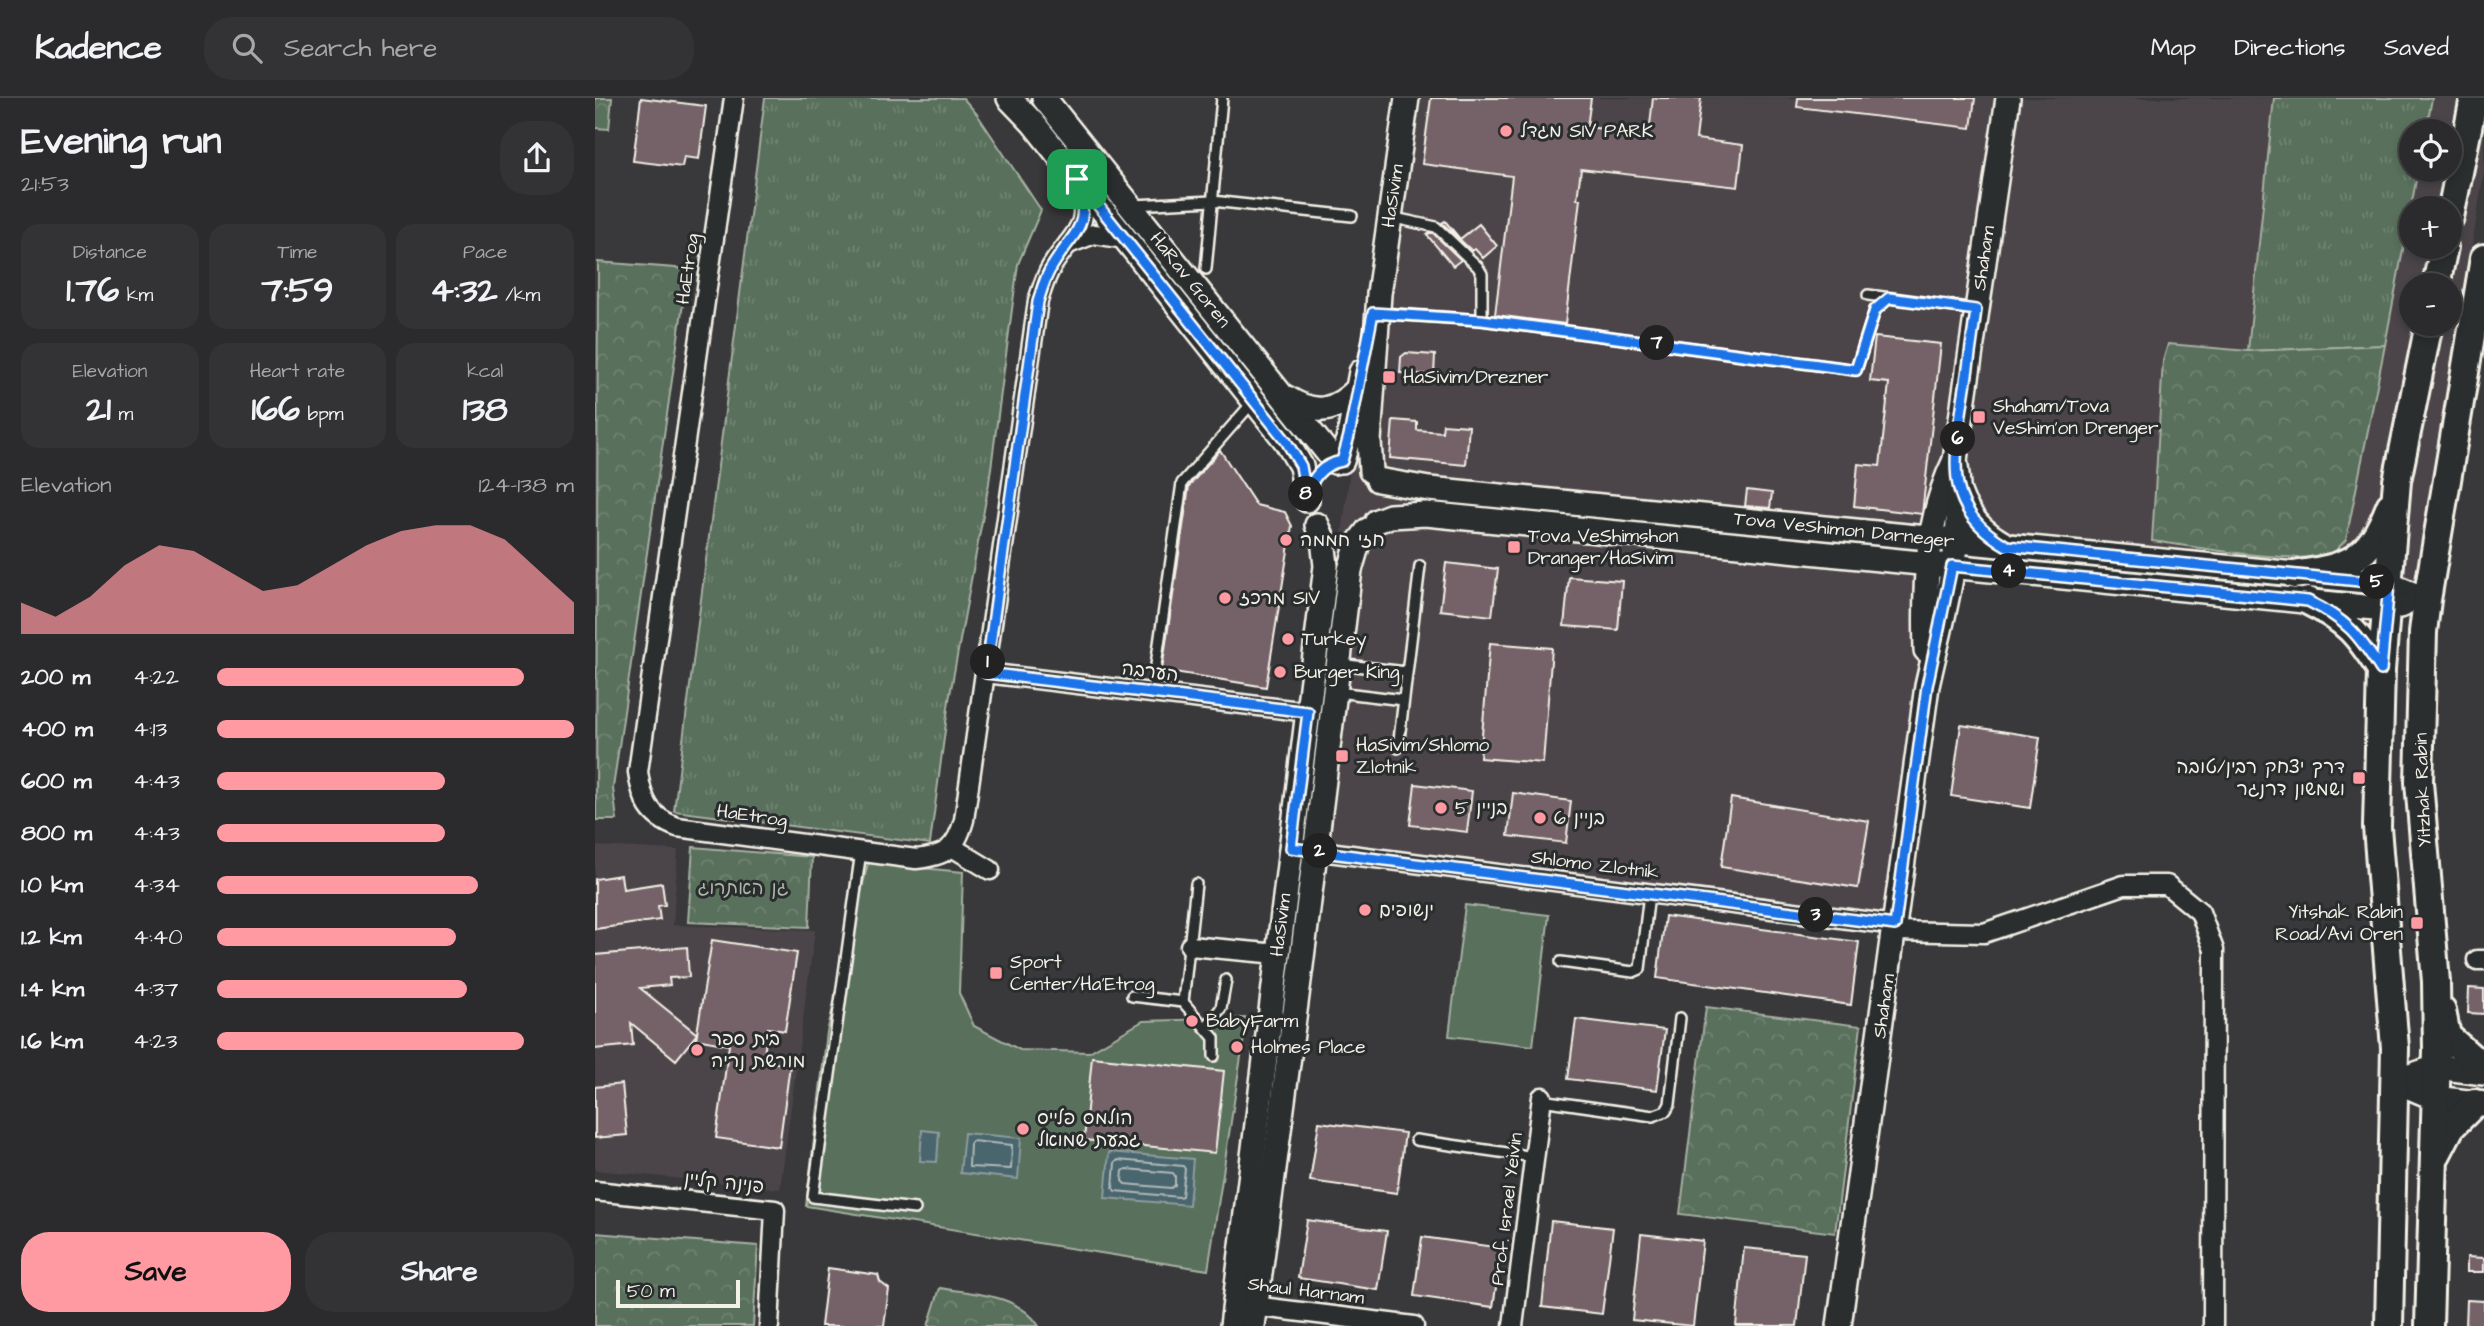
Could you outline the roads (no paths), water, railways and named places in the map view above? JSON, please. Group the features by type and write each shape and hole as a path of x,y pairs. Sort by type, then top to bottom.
{"main road":[{"path":"2454,196 2474,98"},
{"name":"Yitzhak Rabin","path":"2429,1326 2437,1068 2436,982 2419,782 2423,632 2484,258"},
{"path":"2389,1326 2395,1048 2377,827 2381,670 2397,481 2427,336"},
{"path":"2294,575 2332,569 2348,564 2358,557 2380,528 2397,481"},
{"path":"2308,601 2345,622 2356,633 2381,670"},
{"path":"2436,982 2447,1036 2472,1058 2484,1063"},
{"path":"2435,1159 2451,1127 2479,1104"}],"street":[{"name":"HaEtrog","path":"734,98 639,755 640,788 648,807 656,817 677,827 916,859 952,848"},
{"name":"HaRav Goren","path":"1009,98 1033,123 1297,457 1304,476 1307,500"},
{"name":"HaRav Goren","path":"1044,98 1338,462"},
{"name":"HaSivim","path":"1374,475 1369,441 1377,307 1407,98"},
{"name":"Shaham","path":"1839,1326 1927,686 1956,541 1958,489 1955,460 2008,98"},
{"path":"990,870 952,848 960,836 964,820 1038,302 1051,267 1076,235 1082,222 1084,203 1077,179"},
{"path":"1068,244 1094,234 1125,239"},
{"name":"HaSivim","path":"1338,462 1377,307"},
{"path":"1282,395 1297,405 1315,410 1338,406 1358,388"},
{"name":"Shaham","path":"1927,686 1925,607 1928,563 1940,495 1955,460"},
{"path":"1338,462 1362,465 1374,475 1384,500 1372,525 1347,537 1326,532 1317,524 1307,500 1314,477 1324,468 1338,462"},
{"name":"Tova VeShimon Darneger","path":"1374,475 1429,489 2294,575 2387,597"},
{"path":"1958,489 1975,522 1989,536 2007,546"},
{"name":"Tova VeShimon Darneger","path":"1372,525 1390,516 1426,514 2308,601 2387,597 2427,600"},
{"name":"HaSivim","path":"1244,1315 1278,954 1326,566 1323,540 1317,524"},
{"name":"HaSivim","path":"1244,1315 1316,851 1353,554 1372,525"},
{"name":"הערבה","path":"986,673 1308,712"},
{"name":"Shlomo Zlotnik","path":"1291,848 1894,928 1984,933 2124,886 2167,885 2200,912 2214,950 2213,1326"},
{"path":"1190,947 1278,954"},
{"path":"2395,1081 2437,1068 2484,1073"},
{"path":"2395,1081 2435,1098 2479,1104"},
{"name":"Prof. Israel Yeivin","path":"1513,1326 1542,1098"},
{"name":"פנינה קליין","path":"595,1191 775,1209 769,1326"},
{"name":"Shaul Harnam","path":"1244,1315 1414,1326"}],"lane":[{"path":"1206,269 1222,98"},
{"path":"1130,205 1212,201 1352,216"},
{"path":"1390,217 1436,227 1478,267 1482,274 1482,320"},
{"path":"1868,295 1976,310"},
{"path":"1377,307 1856,370 1875,310 1889,298"},
{"path":"1151,693 1182,483 1254,401"},
{"path":"1398,748 1420,566"},
{"path":"1339,664 1406,672"},
{"path":"1335,692 1403,700"},
{"path":"861,851 813,1197 915,1209"},
{"path":"1183,1002 1196,884"},
{"path":"1561,962 1633,972 1640,969 1649,894"},
{"path":"1206,1027 1221,1008 1226,980"},
{"path":"1132,996 1183,1002 1214,1038 1214,1056"},
{"path":"1542,1098 1653,1116 1666,1111 1671,1104 1680,1018"},
{"path":"1416,1140 1535,1157"}],"water":[{"path":"922,1130 939,1132 937,1162 920,1161"},
{"path":"964,1133 1021,1138 1018,1179 960,1173"},
{"path":"1109,1152 1193,1159 1189,1205 1105,1198"}],"place":[{"name":"מגדל SIV PARK","path":"1506,131"},
{"name":"HaSivim/Drezner","path":"1389,377"},
{"name":"Shaham/Tova VeShim'on Drenger","path":"1979,417"},
{"name":"חזי חממה","path":"1286,540"},
{"name":"Tova VeShimshon Dranger/HaSivim","path":"1514,547"},
{"name":"מרכז SIV","path":"1225,598"},
{"name":"Turkey","path":"1288,639"},
{"name":"Burger King","path":"1280,672"},
{"name":"HaSivim/Shlomo Zlotnik","path":"1342,756"},
{"name":"דרך יצחק רבין/טובה ושמשון דרנגר","path":"2359,778"},
{"name":"בניין 5","path":"1441,808"},
{"name":"בניין 6","path":"1540,818"},
{"name":"ינשופים","path":"1365,910"},
{"name":"Yitshak Rabin Road/Avi Oren","path":"2417,923"},
{"name":"Sport Center/Ha'Etrog","path":"996,973"},
{"name":"BabyFarm","path":"1192,1021"},
{"name":"Holmes Place","path":"1237,1047"},
{"name":"בית ספר מורשת נריה","path":"697,1050"},
{"name":"הולמס פלייס גבעת שמואל","path":"1023,1129"}],"park label":[{"name":"גן האתרוג","path":"743,888"}]}
